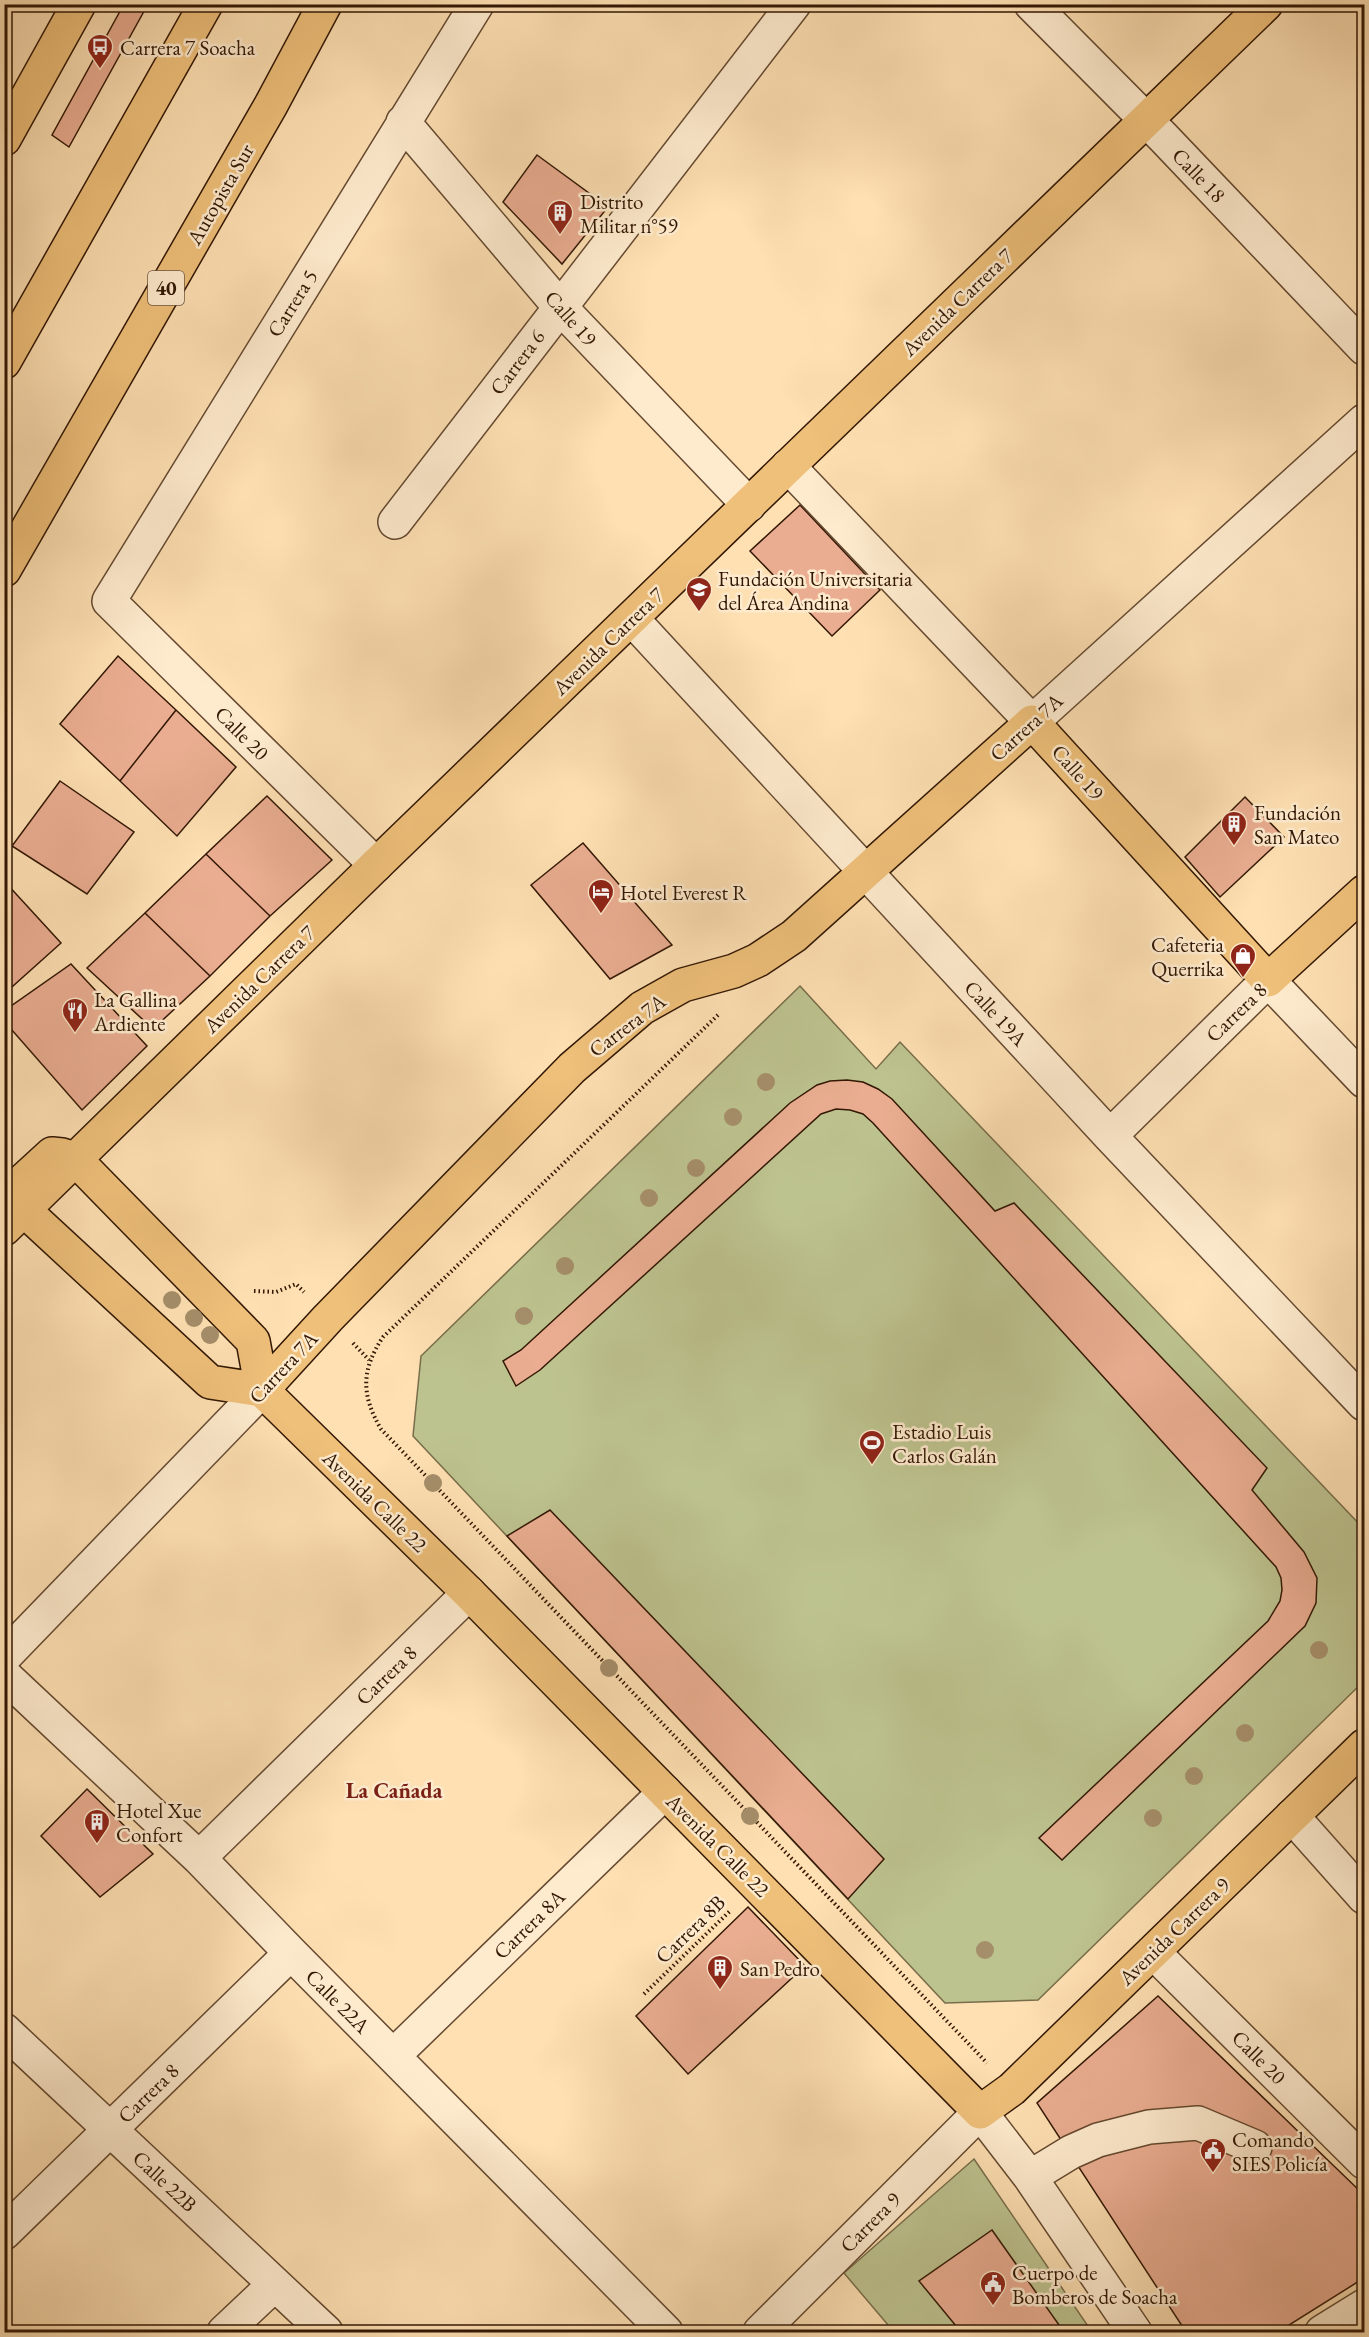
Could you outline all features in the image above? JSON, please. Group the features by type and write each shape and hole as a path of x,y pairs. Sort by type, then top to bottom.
{"main road":[{"path":"4,139 79,4"},
{"path":"4,362 206,4"},
{"name":"Autopista Sur","path":"4,570 265,115 325,4"},
{"name":"Avenida Carrera 7","path":"11,1212 75,1159 1266,4"},
{"name":"Carrera 7A","path":"262,1390 328,1318 572,1068 642,1008 682,985 734,971 758,960 794,936 1032,722"},
{"name":"Calle 19","path":"1032,722 1268,980"},
{"name":"Carrera 8","path":"1268,980 1365,892"},
{"path":"11,1212 210,1382 262,1390 253,1341 75,1159"},
{"name":"Avenida Calle 22","path":"262,1390 469,1593 980,2112"},
{"name":"Avenida Carrera 9","path":"980,2112 1012,2089 1364,1747"}],"street":[{"name":"Carrera 5","path":"109,601 477,4"},
{"name":"Carrera 6","path":"395,522 795,4"},
{"name":"Calle 18","path":"1031,4 1365,348"},
{"name":"Calle 19","path":"403,122 560,307 749,505"},
{"name":"Carrera 7A","path":"1032,722 1365,421"},
{"name":"Calle 19","path":"788,466 1032,722"},
{"name":"Calle 20","path":"109,601 376,865"},
{"name":"Calle 19A","path":"632,619 1110,1136 1365,1404"},
{"name":"Calle 19","path":"1268,980 1365,1081"},
{"name":"Carrera 8","path":"1110,1136 1268,980"},
{"name":"Carrera 7A","path":"4,1657 262,1390"},
{"name":"Carrera 8","path":"199,1858 469,1593"},
{"name":"Calle 22A","path":"4,1675 199,1858 666,2332"},
{"name":"Carrera 8A","path":"393,2056 665,1792"},
{"path":"1292,1816 1365,1896"},
{"name":"Calle 20","path":"1153,1952 1365,2162"},
{"name":"Carrera 8","path":"4,2234 291,1953"},
{"name":"Calle 22B","path":"4,2030 326,2332"},
{"name":"Avenida Calle 22","path":"980,2112 1030,2177 1136,2332"},
{"name":"Carrera 9","path":"775,2327 980,2112"},
{"path":"1030,2177 1071,2152 1098,2140 1149,2127 1197,2123 1255,2147"},
{"path":"224,2332 274,2284"},
{"path":"1322,2332 1365,2306"}],"path":[{"path":"734,971 724,1009 383,1337 369,1360 365,1385 368,1401 381,1429 981,2057"},
{"path":"246,1290 276,1292 296,1284 369,1360"},
{"name":"Carrera 8B","path":"644,1994 757,1885"}],"green space":[{"name":"Estadio Luis Carlos Galán","path":"800,986 876,1069 900,1042 1364,1529 1364,1681 1038,2000 945,2003 413,1436 421,1356"},
{"path":"974,2159 1092,2332 894,2332 844,2273"}],"building":[{"name":"Carrera 7 Soacha","path":"124,4 148,4 69,147 52,135"},
{"name":"Distrito Militar n°59","path":"537,155 608,207 562,264 503,202"},
{"path":"800,505 880,590 832,636 750,551"},
{"path":"118,656 176,710 120,781 60,724"},
{"path":"176,710 236,767 177,836 120,781"},
{"path":"60,781 134,832 87,894 12,846"},
{"path":"267,796 332,860 270,916 206,854"},
{"name":"Fundación San Mateo","path":"1245,797 1284,837 1220,897 1185,857"},
{"name":"Hotel Everest R","path":"583,843 672,945 610,979 531,885"},
{"path":"206,854 270,916 210,976 145,913"},
{"path":"6,883 61,943 4,994 4,884"},
{"path":"145,913 210,976 153,1029 87,968"},
{"name":"La Gallina Ardiente","path":"71,964 147,1046 82,1110 4,1021 4,1011"},
{"path":"830,1081 863,1082 892,1099 995,1211 1014,1203 1267,1468 1252,1490 1304,1552 1317,1578 1316,1603 1305,1626 1062,1860 1039,1838 1268,1621 1280,1601 1281,1578 1276,1567 863,1114 836,1109 821,1114 540,1370 516,1386 503,1361 521,1350 790,1103 817,1085"},
{"path":"550,1510 884,1859 848,1899 507,1536"},
{"name":"Hotel Xue Confort","path":"87,1789 153,1854 100,1897 41,1836"},
{"name":"San Pedro","path":"748,1907 805,1966 688,2074 636,2016"},
{"name":"Comando SIES Policía","path":"1158,1996 1364,2195 1364,2278 1278,2332 1186,2332 1037,2103"},
{"name":"Cuerpo de Bomberos de Soacha","path":"992,2230 1064,2332 961,2332 919,2281"}],"place":[{"name":"Carrera 7 Soacha","path":"100,70"},
{"name":"Distrito Militar n°59","path":"560,236"},
{"name":"Fundación Universitaria del Área Andina","path":"699,613"},
{"name":"Fundación San Mateo","path":"1234,847"},
{"name":"Hotel Everest R","path":"601,915"},
{"name":"Cafeteria Querrika","path":"1243,979"},
{"name":"La Gallina Ardiente","path":"75,1034"},
{"name":"Estadio Luis Carlos Galán","path":"872,1466"},
{"name":"Hotel Xue Confort","path":"97,1845"},
{"name":"San Pedro","path":"720,1991"},
{"name":"Comando SIES Policía","path":"1213,2174"},
{"name":"Cuerpo de Bomberos de Soacha","path":"993,2307"}],"district":[{"name":"La Cañada","path":"394,1790"}]}
